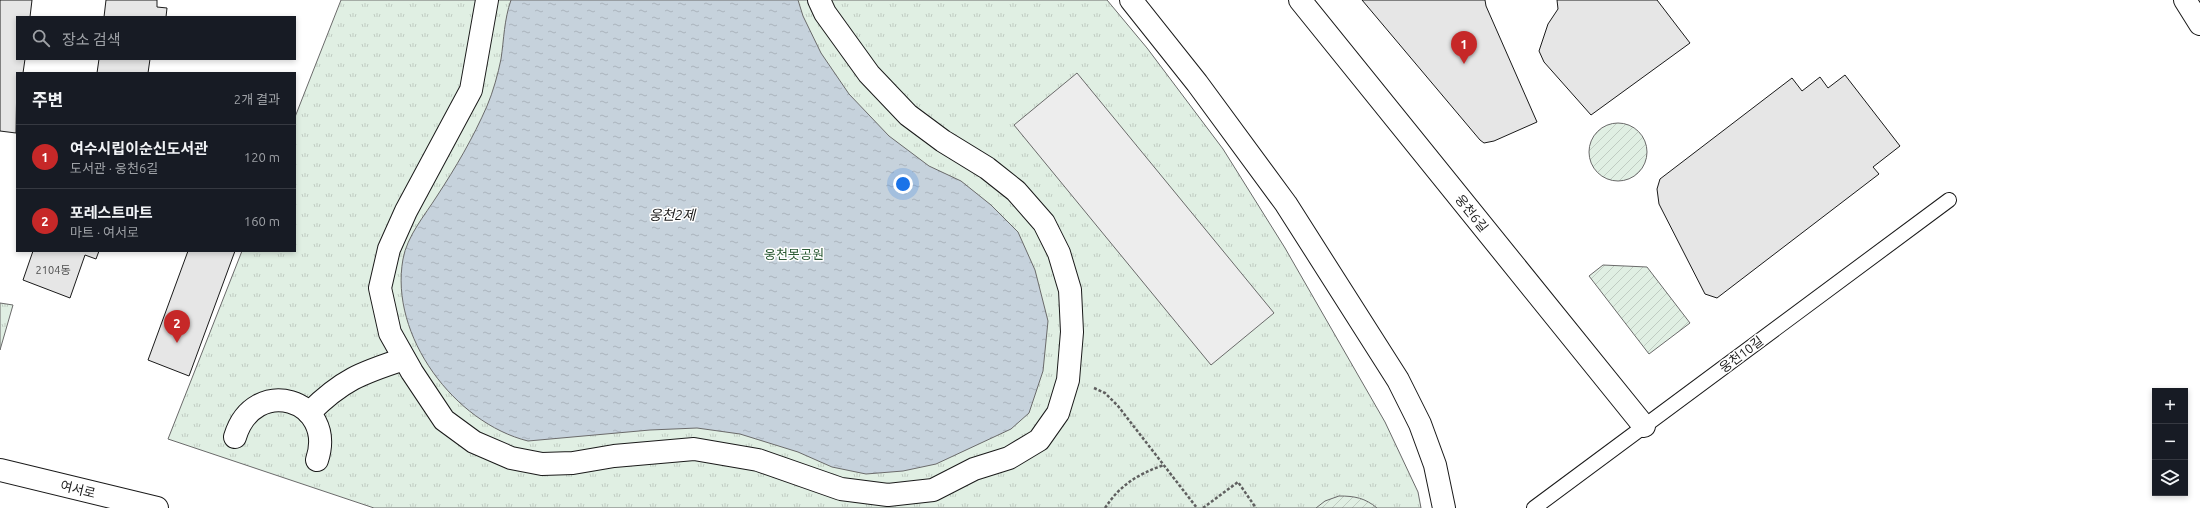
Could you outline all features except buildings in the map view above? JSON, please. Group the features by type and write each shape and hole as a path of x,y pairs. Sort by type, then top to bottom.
{"street":[{"path":"487,0 471,90 406,211 389,249 380,288 390,334 404,359 444,420 474,442 511,458 542,464 573,463 614,456 694,449 758,460 841,489 888,495 933,490 974,469 1009,458 1033,444 1039,440 1058,413 1068,380 1072,332 1070,290 1059,253 1044,223 1016,191 987,168 943,142 908,115 869,74 825,13 819,0"},
{"path":"1131,0 1197,83 1286,204 1398,380 1420,424 1435,465 1444,508"},
{"name":"웅천6길","path":"1300,0 1644,426"},
{"path":"2185,0 2200,24"},
{"path":"309,413 328,394 356,375 404,359"},
{"path":"235,437 239,424 248,412 260,403 273,400 286,400 299,404 309,413 317,424 321,436 321,449 317,460"},
{"name":"여서로","path":"0,470 157,508"}],"lane":[{"name":"웅천10길","path":"1534,508 1949,200"}],"path":[{"path":"1064,393 1075,389 1085,388 1095,388 1105,393 1118,406 1197,508"},
{"path":"1105,508 1114,494 1127,482 1143,472 1164,465"},
{"path":"1203,508 1238,482 1256,508"}],"green space":[{"name":"웅천못공원","path":"341,0 1107,0 1147,48 1223,149 1285,248 1385,422 1418,492 1421,508 374,508 168,439 242,252 296,252 296,114"},
{"path":"1612,123 1624,123 1639,131 1647,146 1647,158 1639,173 1624,181 1612,181 1597,173 1589,158 1589,146 1597,131"},
{"path":"1603,265 1647,267 1690,323 1649,354 1589,276"},
{"path":"0,303 13,305 0,350"},
{"path":"1339,496 1360,498 1377,508 1316,508 1325,501"}],"shaded area":[{"path":"1077,73 1274,313 1211,365 1014,125"}],"water":[{"name":"웅천2제","path":"511,0 798,0 803,16 821,53 849,94 889,136 929,166 961,181 991,205 1018,232 1035,270 1048,321 1043,371 1029,413 1011,429 936,464 903,471 866,474 832,467 798,452 740,434 697,428 650,430 528,441 501,431 476,416 453,396 433,372 417,346 406,317 401,288 403,259 412,234 457,163 487,106 500,65 506,22"}],"place":[{"name":"여수시립이순신도서관","path":"1464,64"},
{"name":"포레스트마트","path":"177,343"}]}
